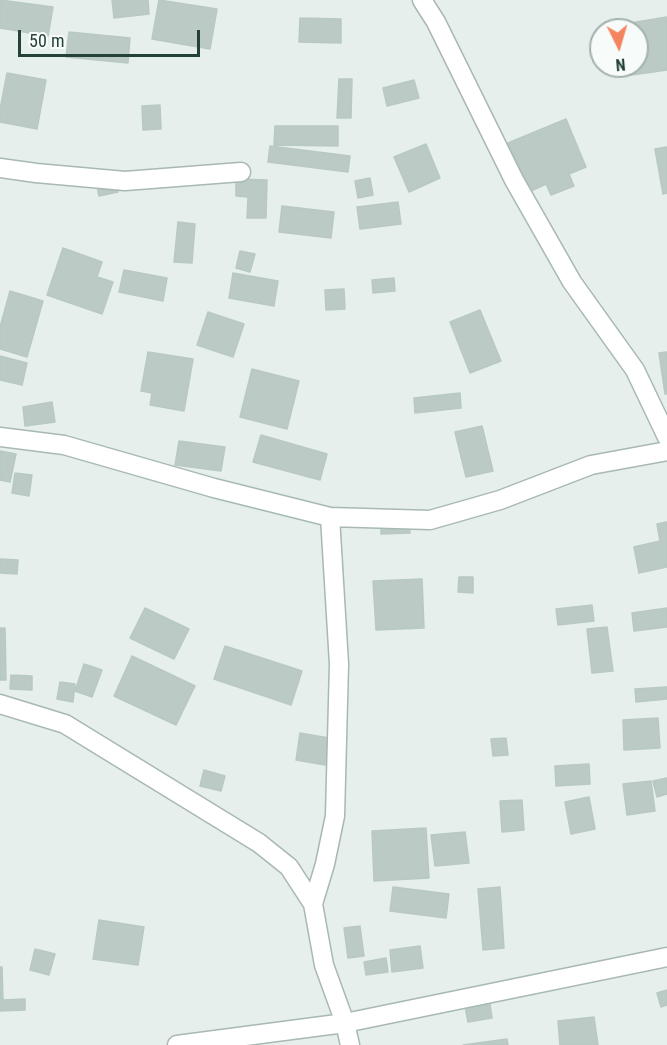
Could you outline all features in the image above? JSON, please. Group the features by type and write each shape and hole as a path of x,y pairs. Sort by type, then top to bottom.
{"street":[{"path":"422,0 436,22 514,180 572,282 635,370 667,437"},
{"path":"0,168 125,181 241,172"},
{"path":"0,437 64,444 214,488 330,517 430,520 500,500 591,465 667,451"},
{"path":"313,904 326,864 335,816 339,664 330,517"},
{"path":"0,704 65,724 259,843 289,867 313,904 324,965 345,1023 350,1045"},
{"path":"177,1045 345,1023 667,957"}],"building":[{"path":"0,0 53,7 48,36 0,28"},
{"path":"112,0 148,0 149,14 114,18"},
{"path":"159,0 217,9 210,49 152,39"},
{"path":"667,17 667,70 649,73 649,20"},
{"path":"300,18 341,19 341,43 299,42"},
{"path":"69,32 130,38 128,63 66,57"},
{"path":"7,73 46,80 37,129 0,122"},
{"path":"339,79 352,79 351,118 337,118"},
{"path":"414,80 419,98 387,106 383,88"},
{"path":"160,105 161,129 143,130 142,106"},
{"path":"566,119 586,167 569,174 574,186 551,195 546,184 529,192 508,143"},
{"path":"275,126 338,126 338,146 274,145"},
{"path":"426,144 440,178 409,192 394,157"},
{"path":"270,146 350,156 348,172 268,162"},
{"path":"667,147 667,193 663,194 655,149"},
{"path":"115,178 118,192 99,196 96,181"},
{"path":"370,178 373,195 358,198 355,181"},
{"path":"236,179 267,180 266,218 247,218 248,197 236,196"},
{"path":"398,202 401,224 360,229 357,207"},
{"path":"282,206 334,212 331,238 279,232"},
{"path":"178,222 195,224 192,263 174,262"},
{"path":"63,248 102,262 97,277 113,282 102,314 47,295"},
{"path":"240,251 255,254 250,272 236,268"},
{"path":"124,270 167,278 163,301 119,292"},
{"path":"233,273 278,281 274,306 229,298"},
{"path":"394,278 395,291 373,293 372,280"},
{"path":"344,289 345,309 326,310 325,290"},
{"path":"10,291 43,301 27,357 0,349 0,327"},
{"path":"480,310 501,361 470,373 450,322"},
{"path":"208,312 244,324 233,357 197,345"},
{"path":"148,352 193,359 184,411 150,405 152,393 141,391"},
{"path":"667,352 667,394 665,394 659,353"},
{"path":"0,356 27,363 22,385 0,380"},
{"path":"252,369 299,381 287,429 240,417"},
{"path":"460,393 461,408 415,413 414,398"},
{"path":"52,402 55,422 25,426 23,407"},
{"path":"482,426 493,471 466,477 455,432"},
{"path":"261,435 327,454 320,480 253,462"},
{"path":"179,441 225,447 221,471 175,465"},
{"path":"0,451 16,454 10,482 0,480"},
{"path":"15,473 32,475 29,496 12,493"},
{"path":"409,519 410,533 381,534 381,520"},
{"path":"667,522 667,567 639,573 634,547 660,541 657,524"},
{"path":"0,559 18,560 17,574 0,573"},
{"path":"459,577 473,577 473,593 458,592"},
{"path":"422,579 424,628 376,630 373,581"},
{"path":"592,605 594,621 558,625 556,609"},
{"path":"145,608 189,629 174,659 130,638"},
{"path":"667,608 667,627 634,631 632,613"},
{"path":"607,627 613,671 592,673 587,629"},
{"path":"0,628 5,628 6,680 0,680"},
{"path":"225,646 302,671 291,705 214,679"},
{"path":"132,656 195,686 176,725 114,696"},
{"path":"84,664 102,670 92,697 75,691"},
{"path":"11,675 32,676 32,690 10,689"},
{"path":"60,682 75,684 73,702 57,699"},
{"path":"667,687 667,699 636,702 635,689"},
{"path":"658,718 660,748 624,750 623,720"},
{"path":"300,733 335,739 331,766 296,760"},
{"path":"506,738 508,755 493,756 491,739"},
{"path":"589,764 590,784 556,786 555,766"},
{"path":"204,770 225,776 221,791 200,786"},
{"path":"667,778 667,794 657,797 653,781"},
{"path":"651,781 655,811 627,815 623,784"},
{"path":"589,797 595,829 571,834 565,802"},
{"path":"522,800 524,830 502,832 500,801"},
{"path":"426,828 429,878 374,881 372,831"},
{"path":"465,832 469,863 435,866 431,835"},
{"path":"393,887 449,894 446,918 390,911"},
{"path":"500,887 504,948 483,950 478,889"},
{"path":"99,920 144,927 138,965 93,959"},
{"path":"360,926 364,956 348,958 344,928"},
{"path":"420,946 423,968 392,972 390,950"},
{"path":"35,949 55,954 49,975 30,970"},
{"path":"386,958 388,972 366,975 364,962"},
{"path":"0,967 2,967 3,1000 25,999 25,1010 0,1011"},
{"path":"667,990 667,1005 661,1007 657,993"},
{"path":"488,991 492,1018 468,1022 463,995"},
{"path":"594,1017 598,1045 560,1045 558,1021"},
{"path":"507,1039 508,1045 463,1045"}]}
